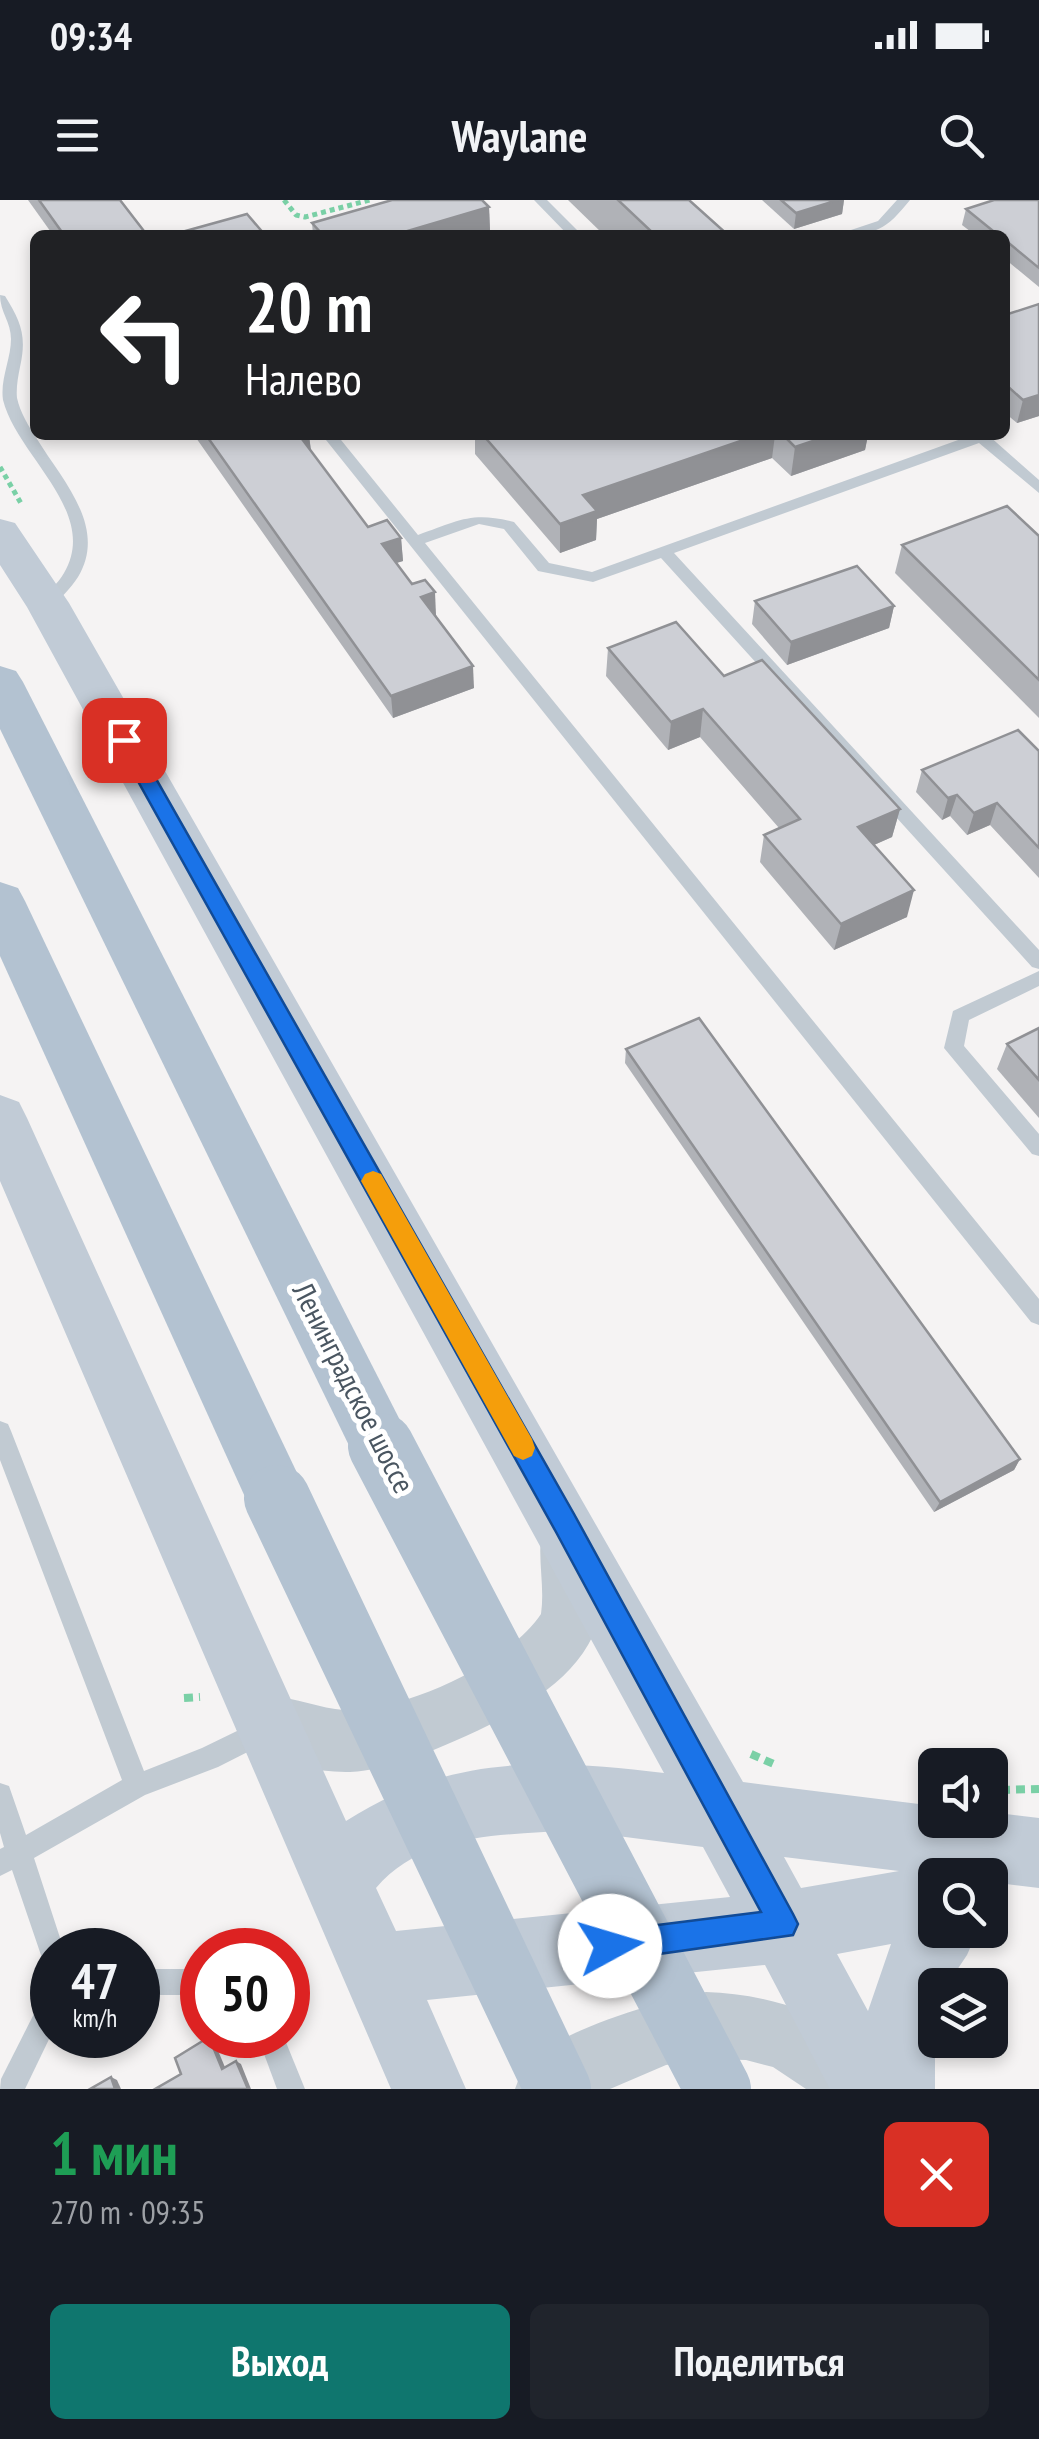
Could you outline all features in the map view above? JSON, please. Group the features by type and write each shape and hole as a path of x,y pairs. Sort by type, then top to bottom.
{"main road":[{"path":"0,533 48,603 565,1523 726,1814 870,2089"},
{"name":"Ленинградское шоссе","path":"0,682 381,1446 718,2089"},
{"path":"0,902 558,2089"},
{"path":"0,1118 266,1728 429,2089"},
{"path":"336,1881 362,1851 402,1826 460,1804 571,1796 726,1814 1018,1869"},
{"path":"375,1969 689,1938 881,1912 918,1900"},
{"path":"898,2089 899,2032 917,1971 931,1948"}],"street":[{"path":"266,1728 351,1741 412,1729 478,1700 539,1661 567,1628 571,1564 565,1523"},
{"path":"548,2089 586,2063 653,2033 724,2022 787,2035 834,2063 858,2089"}],"lane":[{"path":"540,200 570,230"},
{"path":"861,230 883,224 901,201"},
{"path":"0,300 18,328 10,400 30,436"},
{"path":"32,440 85,535 81,565 70,583 48,603"},
{"path":"333,440 1039,1315"},
{"path":"415,541 478,519 508,525 544,567 593,576 969,440"},
{"path":"985,440 1039,488"},
{"path":"663,551 1039,962"},
{"path":"1039,978 960,1016 954,1048 1039,1148"},
{"path":"0,1431 137,1786"},
{"path":"10,1858 137,1786 209,1758 266,1728"},
{"path":"0,1794 10,1858 41,1928"},
{"path":"11,2089 30,2050"},
{"path":"279,2058 291,2089"}],"path":[{"path":"284,200 296,215 305,217 370,200"},
{"path":"184,1698 200,1697"},
{"path":"1008,1790 1039,1789"}],"building":[{"path":"39,200 120,200 143,230 60,230"},
{"path":"392,200 482,200 489,207 411,230 318,230 312,223"},
{"path":"618,200 689,200 722,230 650,230"},
{"path":"781,200 838,200 796,213"},
{"path":"994,200 1039,200 1039,268 1010,244 1010,230 992,230 966,209"},
{"path":"247,214 261,230 189,230"},
{"path":"1039,304 1039,395 1023,400 1010,388 1010,313"},
{"path":"210,440 303,440 368,527 387,520 401,538 382,544 412,584 425,580 435,592 421,597 473,666 391,696"},
{"path":"487,440 743,440 583,495 597,511 560,524"},
{"path":"788,440 816,440 795,447"},
{"path":"1007,506 1039,536 1039,680 902,545"},
{"path":"857,566 894,606 791,642 755,601"},
{"path":"676,622 724,676 762,660 900,809 858,827 914,890 841,924 764,835 800,819 703,709 671,722 608,648"},
{"path":"1018,730 1039,751 1039,848 997,803 974,813 957,795 948,798 922,770"},
{"path":"699,1018 1020,1459 940,1502 626,1049"},
{"path":"1039,1028 1039,1080 1007,1044"},
{"path":"180,2055 180,2058 218,2058 222,2069 236,2061 248,2089 155,2089 181,2074 175,2058"},
{"path":"111,2077 115,2089 90,2089"}],"slow traffic":[{"path":"373,1181 523,1448"}],"route":[{"path":"124,740 565,1523 783,1924 610,1946"}]}
